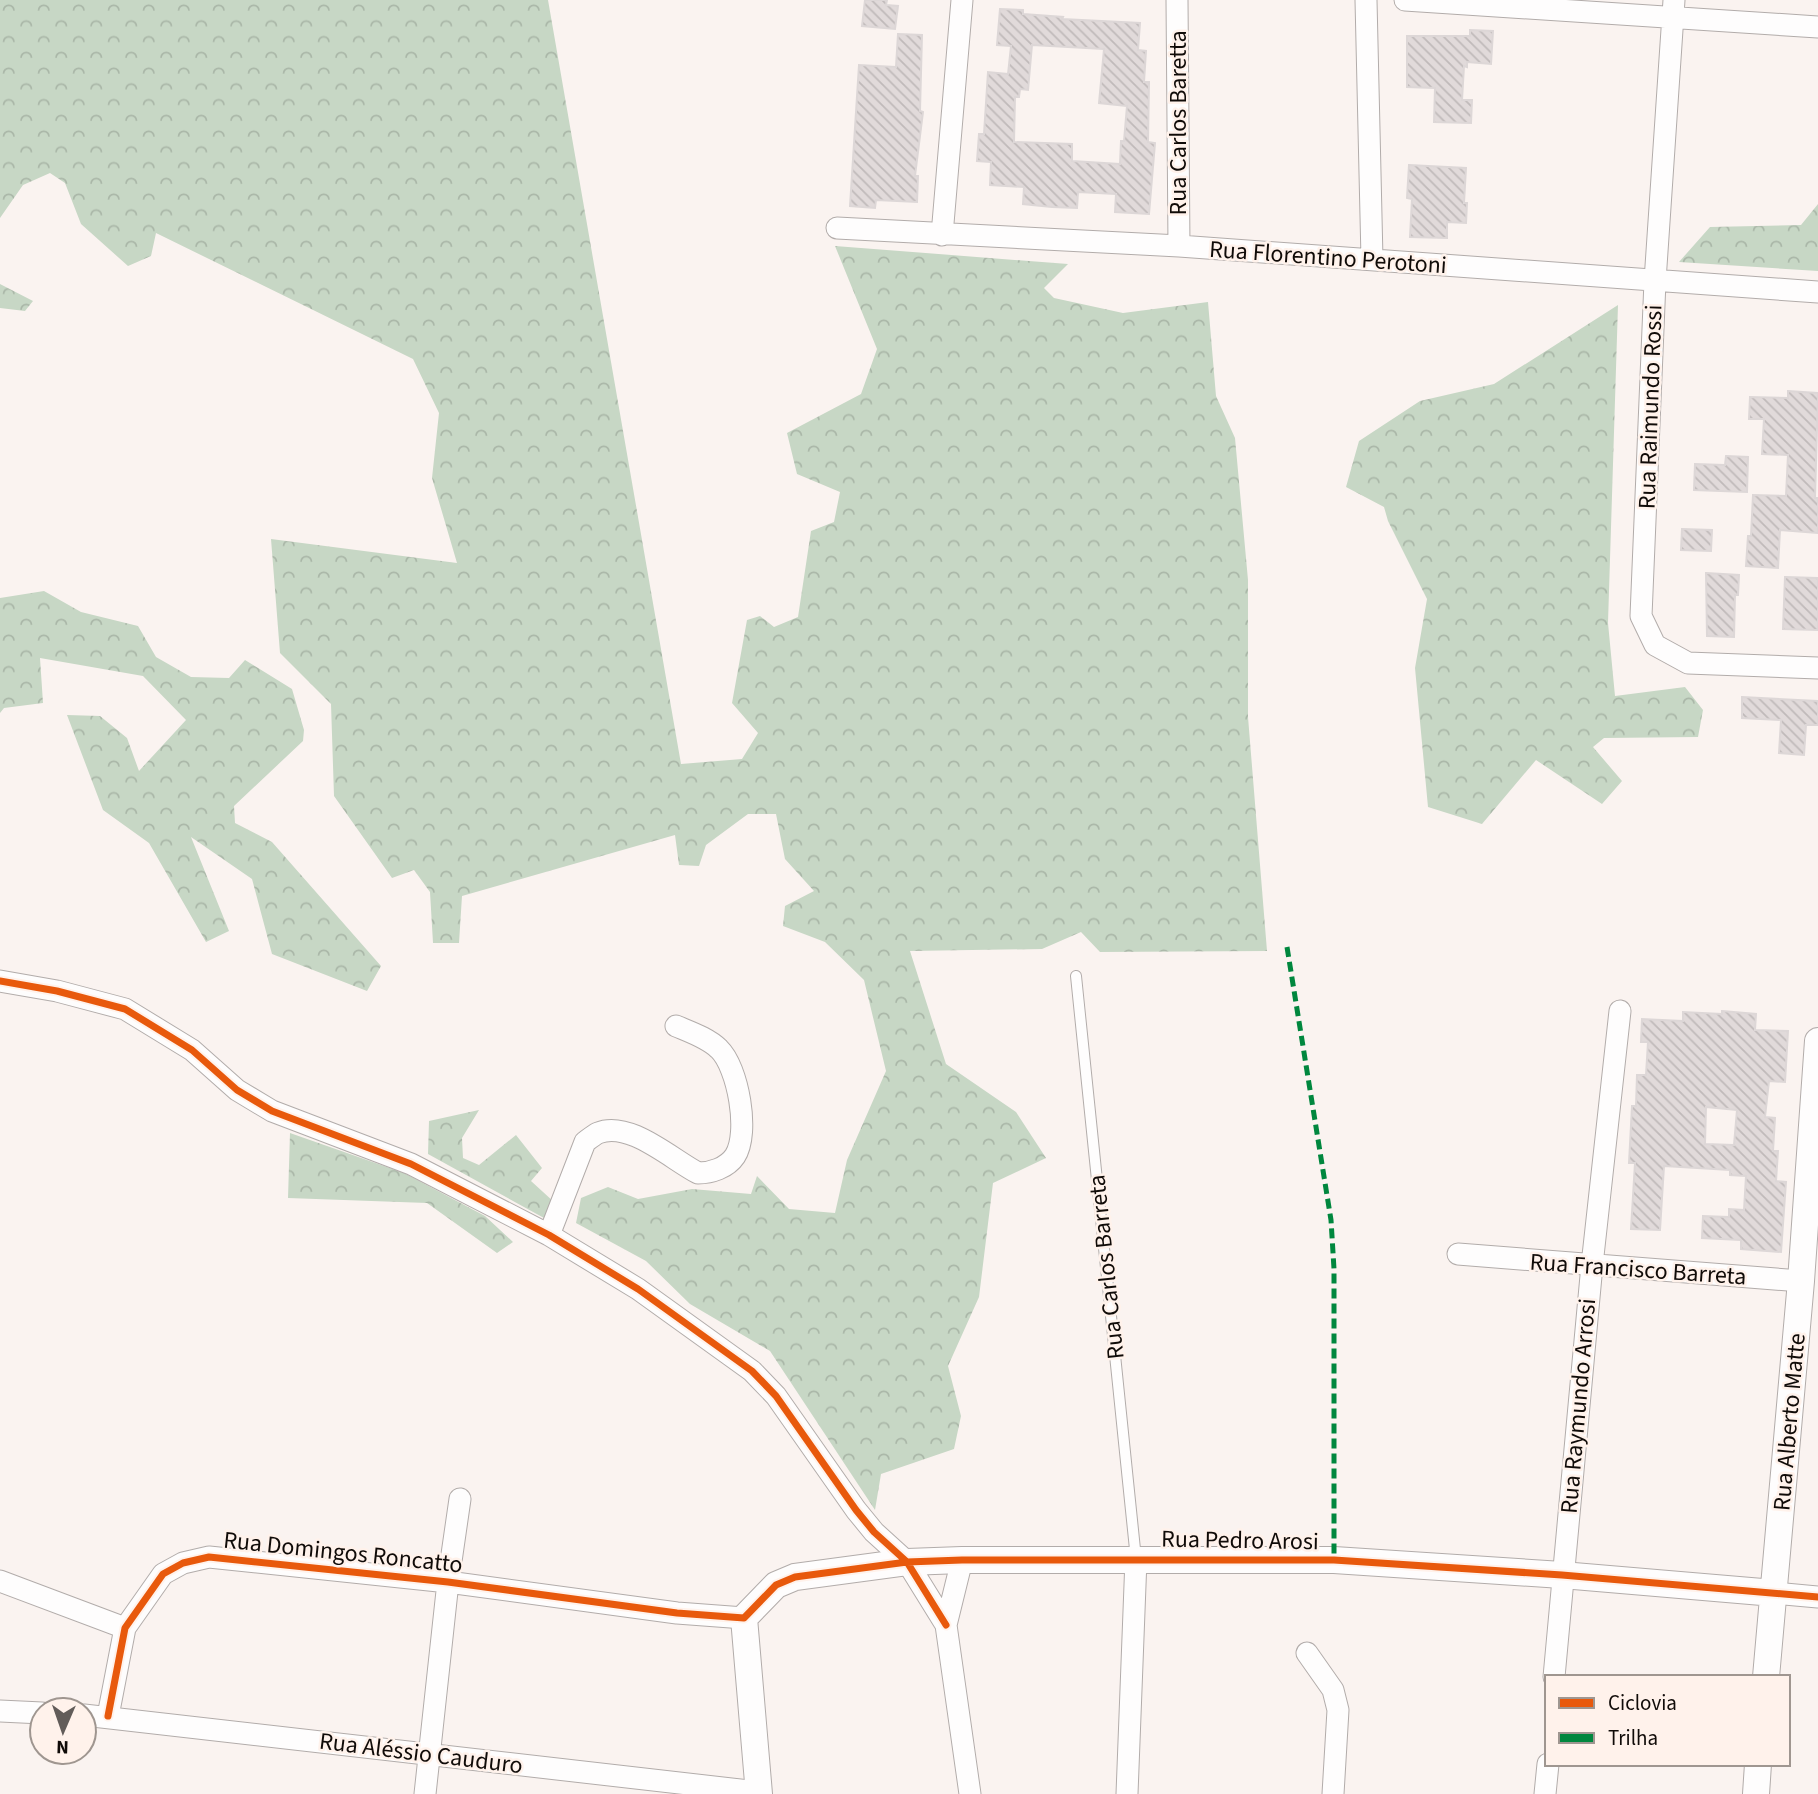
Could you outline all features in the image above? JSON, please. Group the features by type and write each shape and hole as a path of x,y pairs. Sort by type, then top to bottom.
{"street":[{"path":"942,235 962,0"},
{"name":"Rua Carlos Baretta","path":"1177,0 1179,246"},
{"path":"1366,0 1372,259"},
{"path":"1405,0 1673,9 1818,27"},
{"name":"Rua Raimundo Rossi","path":"1673,9 1655,281 1641,616 1656,645 1688,663 1818,668"},
{"name":"Rua Florentino Perotoni","path":"837,228 1179,246 1818,292"},
{"path":"0,981 57,991 125,1009 192,1050 237,1090 272,1111 411,1164 549,1235 638,1289 752,1371 776,1396 856,1510 907,1562 946,1625"},
{"name":"Rua Raymundo Arrosi","path":"1554,1675 1592,1265 1620,1011"},
{"path":"549,1235 585,1142 597,1133 612,1130 632,1135 698,1173 721,1169 735,1156 741,1139 741,1115 738,1091 731,1069 720,1049 676,1026"},
{"name":"Rua Alberto Matte","path":"1766,1675 1810,1282 1818,1041"},
{"name":"Rua Francisco Barreta","path":"1458,1254 1810,1282"},
{"path":"425,1794 448,1582 460,1499"},
{"name":"Rua Domingos Roncatto","path":"108,1716 125,1628 163,1574 183,1563 209,1557 448,1582 677,1613 744,1618"},
{"path":"1127,1794 1136,1559"},
{"path":"962,1560 946,1625 970,1794"},
{"name":"Rua Pedro Arosi","path":"744,1618 776,1585 795,1577 907,1562 962,1560 1334,1560 1562,1575 1818,1597"},
{"path":"0,1581 125,1628"},
{"path":"744,1618 758,1793"},
{"path":"1307,1653 1333,1690 1338,1710 1333,1794"},
{"path":"0,1711 28,1712"},
{"name":"Rua Aléssio Cauduro","path":"98,1716 758,1793"},
{"path":"1545,1794 1548,1766"},
{"path":"1756,1794 1758,1766"}],"lane":[{"name":"Rua Carlos Barreta","path":"1076,976 1136,1559"}],"green space":[{"path":"0,0 548,0 681,764 742,759 758,733 732,703 747,620 760,616 774,627 798,617 811,531 834,522 840,492 797,474 787,433 861,394 877,349 835,246 1068,264 1044,288 1054,298 1123,313 1208,302 1216,396 1235,438 1248,580 1248,717 1267,951 1100,952 1081,932 1042,949 910,951 946,1064 1016,1112 1046,1158 993,1183 979,1297 948,1366 961,1416 954,1449 881,1474 875,1510 770,1351 690,1304 646,1261 576,1223 581,1198 608,1187 638,1199 692,1189 751,1194 757,1176 789,1209 835,1213 847,1160 886,1071 864,980 825,942 783,926 785,906 814,891 785,859 776,814 748,814 706,845 699,866 679,865 675,835 462,896 459,943 433,943 430,892 414,870 392,878 334,796 331,704 280,653 271,539 457,563 432,478 439,413 413,359 156,233 151,256 128,266 81,224 65,183 50,173 23,185 0,218"},
{"path":"1818,204 1818,271 1679,262 1710,227 1801,225"},
{"path":"0,284 33,301 25,311 0,308"},
{"path":"1618,305 1608,623 1615,696 1685,687 1703,710 1698,737 1604,738 1593,747 1622,781 1602,804 1536,760 1482,824 1428,807 1415,668 1427,599 1388,521 1384,507 1346,487 1359,441 1420,401 1494,384"},
{"path":"44,591 81,612 138,626 156,657 191,677 229,678 245,660 292,689 304,730 303,741 234,806 235,823 272,842 381,966 367,991 272,954 252,879 191,837 229,931 206,942 149,843 103,810 67,715 100,716 127,738 139,771 186,720 143,676 40,658 43,703 4,708 0,713 0,598"},
{"path":"479,1110 462,1138 463,1158 479,1165 516,1135 542,1168 531,1181 554,1202 544,1218 428,1154 429,1121"},
{"path":"290,1133 404,1173 485,1216 513,1242 497,1253 427,1203 288,1198"}],"building":[{"path":"865,0 887,0 886,5 898,6 895,29 862,26"},
{"path":"1000,9 1023,10 1023,14 1063,17 1062,19 1140,23 1138,50 1146,51 1144,82 1149,82 1148,142 1155,143 1149,214 1115,212 1116,194 1078,192 1077,208 1052,207 1023,204 1024,187 990,185 991,162 977,161 979,134 984,134 988,72 1008,74 1011,46 997,45","holes":["1032,45 1104,49 1099,103 1127,106 1120,164 1072,161 1072,144 1014,142 1015,97 1019,97 1020,89 1028,90"]},
{"path":"1470,30 1493,31 1491,64 1467,62 1467,67 1464,66 1462,100 1472,100 1471,123 1434,122 1435,88 1407,87 1407,36 1470,36"},
{"path":"898,34 922,35 920,111 923,112 915,176 918,176 917,202 876,200 875,208 850,206 859,65 896,67"},
{"path":"1409,165 1466,168 1466,223 1447,222 1447,238 1410,237 1412,199 1407,198"},
{"path":"1788,391 1818,393 1815,498 1818,498 1818,533 1780,530 1778,568 1746,566 1753,495 1786,496 1788,455 1762,454 1764,419 1749,419 1750,397 1788,398"},
{"path":"1726,456 1748,457 1747,492 1694,490 1695,464 1725,465"},
{"path":"1682,529 1712,530 1711,551 1681,550"},
{"path":"1706,573 1739,575 1738,595 1735,595 1734,637 1707,636"},
{"path":"1785,577 1818,578 1818,630 1783,629"},
{"path":"1742,697 1818,701 1818,725 1806,725 1804,755 1779,753 1781,720 1742,718"},
{"path":"1722,1011 1756,1014 1755,1030 1788,1031 1785,1082 1769,1081 1765,1117 1775,1118 1773,1151 1778,1151 1776,1181 1786,1182 1781,1252 1741,1249 1741,1240 1702,1238 1703,1216 1729,1217 1729,1209 1744,1210 1746,1176 1730,1175 1730,1170 1664,1166 1660,1230 1631,1229 1635,1163 1629,1163 1632,1106 1636,1106 1637,1075 1646,1075 1648,1042 1641,1042 1642,1019 1683,1021 1683,1012 1722,1014","holes":["1706,1107 1737,1110 1734,1145 1705,1144"]}],"marked path":[{"path":"1287,947 1331,1220 1334,1269 1334,1560"}],"cycle path":[{"path":"0,981 57,991 125,1009 192,1050 237,1090 272,1111 411,1164 549,1235 638,1289 752,1371 776,1396 856,1510 874,1532 907,1562 946,1625"},
{"path":"108,1716 125,1628 163,1574 183,1563 209,1557 448,1582 677,1613 744,1618 776,1585 795,1577 907,1562 962,1560 1334,1560 1562,1575 1818,1597"}]}
